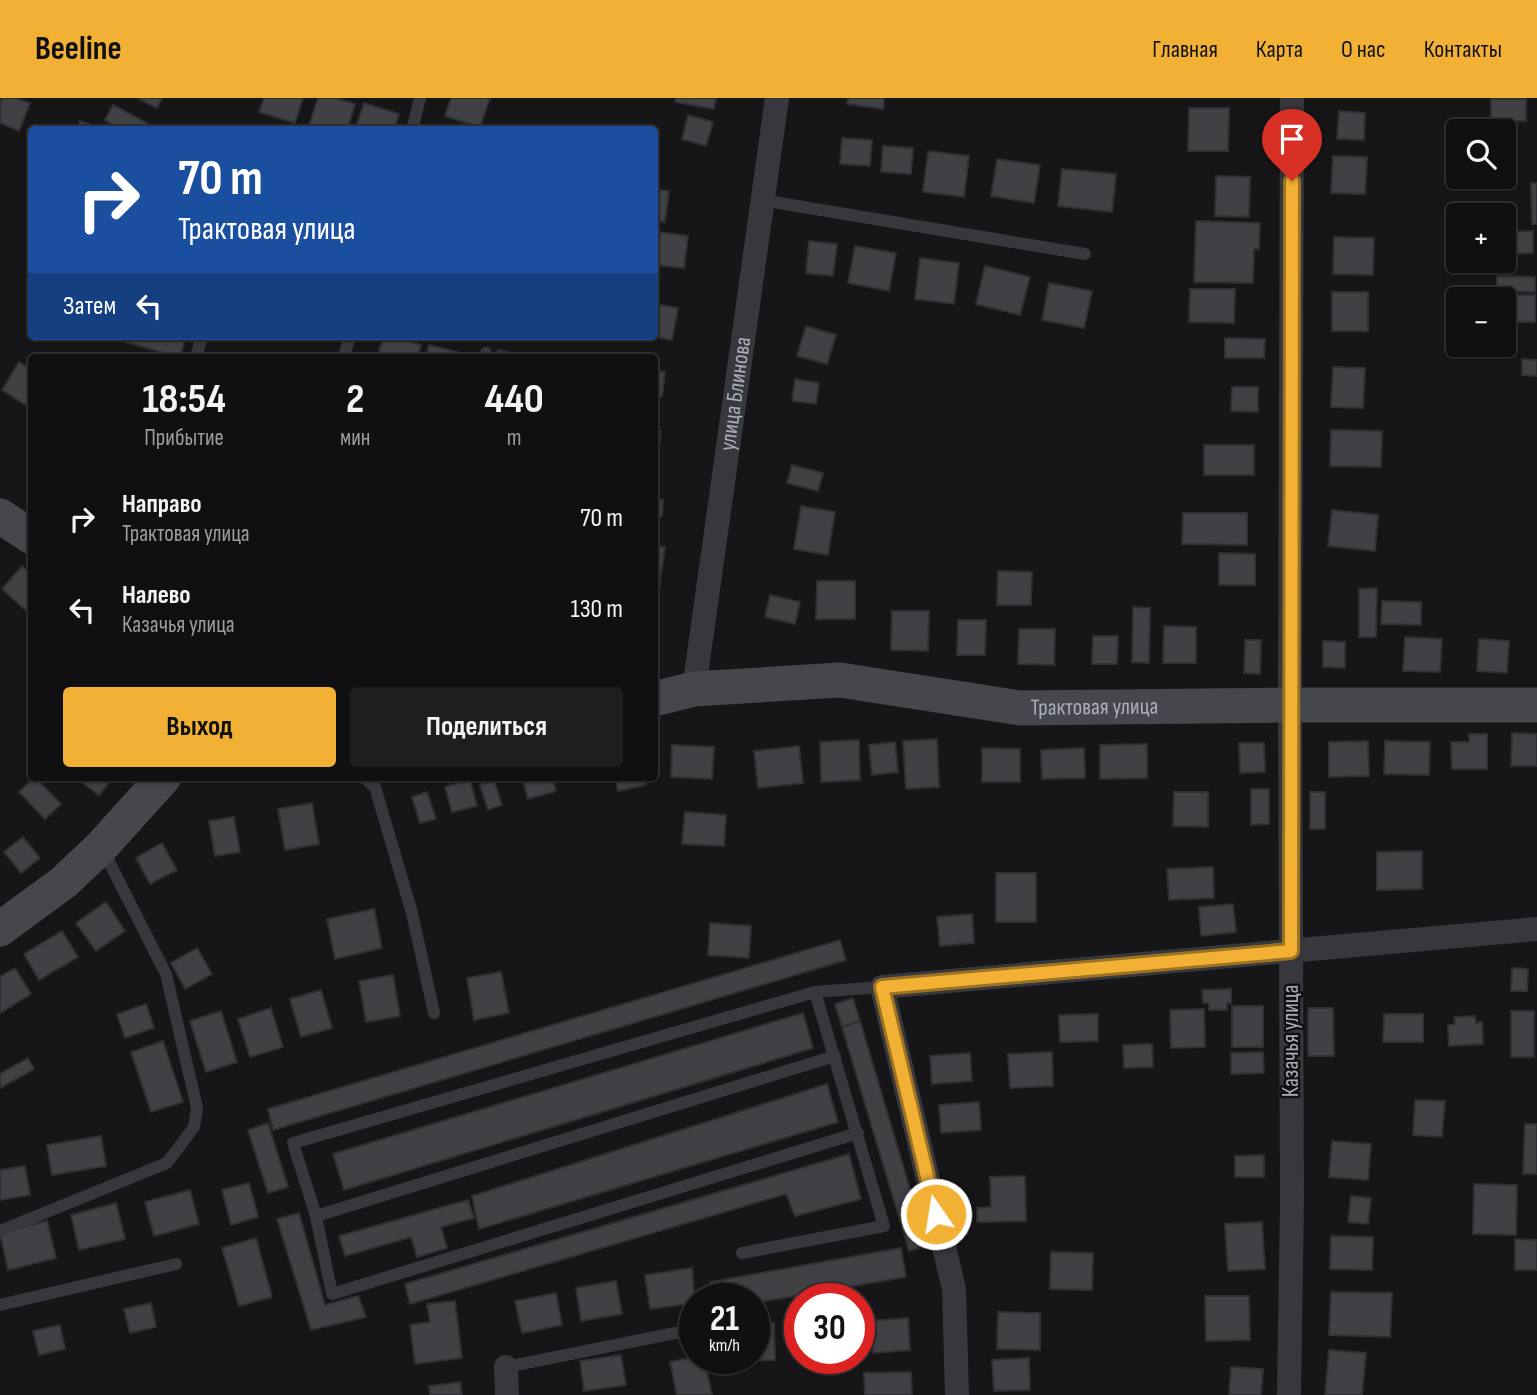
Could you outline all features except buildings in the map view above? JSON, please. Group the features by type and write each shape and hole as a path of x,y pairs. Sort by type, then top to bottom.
{"street":[{"name":"улица Блинова","path":"694,689 777,98"},
{"name":"Казачья улица","path":"1289,1395 1292,1199 1292,98"},
{"path":"0,516 28,534"},
{"name":"Трактовая улица","path":"658,698 694,689 839,680 1020,708 1537,705"},
{"path":"0,929 64,882 101,847 160,781"},
{"path":"957,1395 954,1289 882,987 1537,929"},
{"path":"506,1367 507,1395"}],"lane":[{"path":"413,126 420,98"},
{"path":"761,200 1085,254"},
{"path":"378,782 412,913 434,1013"},
{"path":"0,1231 167,1163 194,1127 197,1108 166,974 101,847"},
{"path":"858,1133 332,1293 316,1216 293,1143 815,992 882,987"},
{"path":"742,1253 884,1226 815,992"},
{"path":"316,1216 835,1056"},
{"path":"0,1305 176,1264"},
{"path":"506,1367 679,1332"}],"route":[{"path":"936,1214 882,987 1291,951 1292,181"}]}
